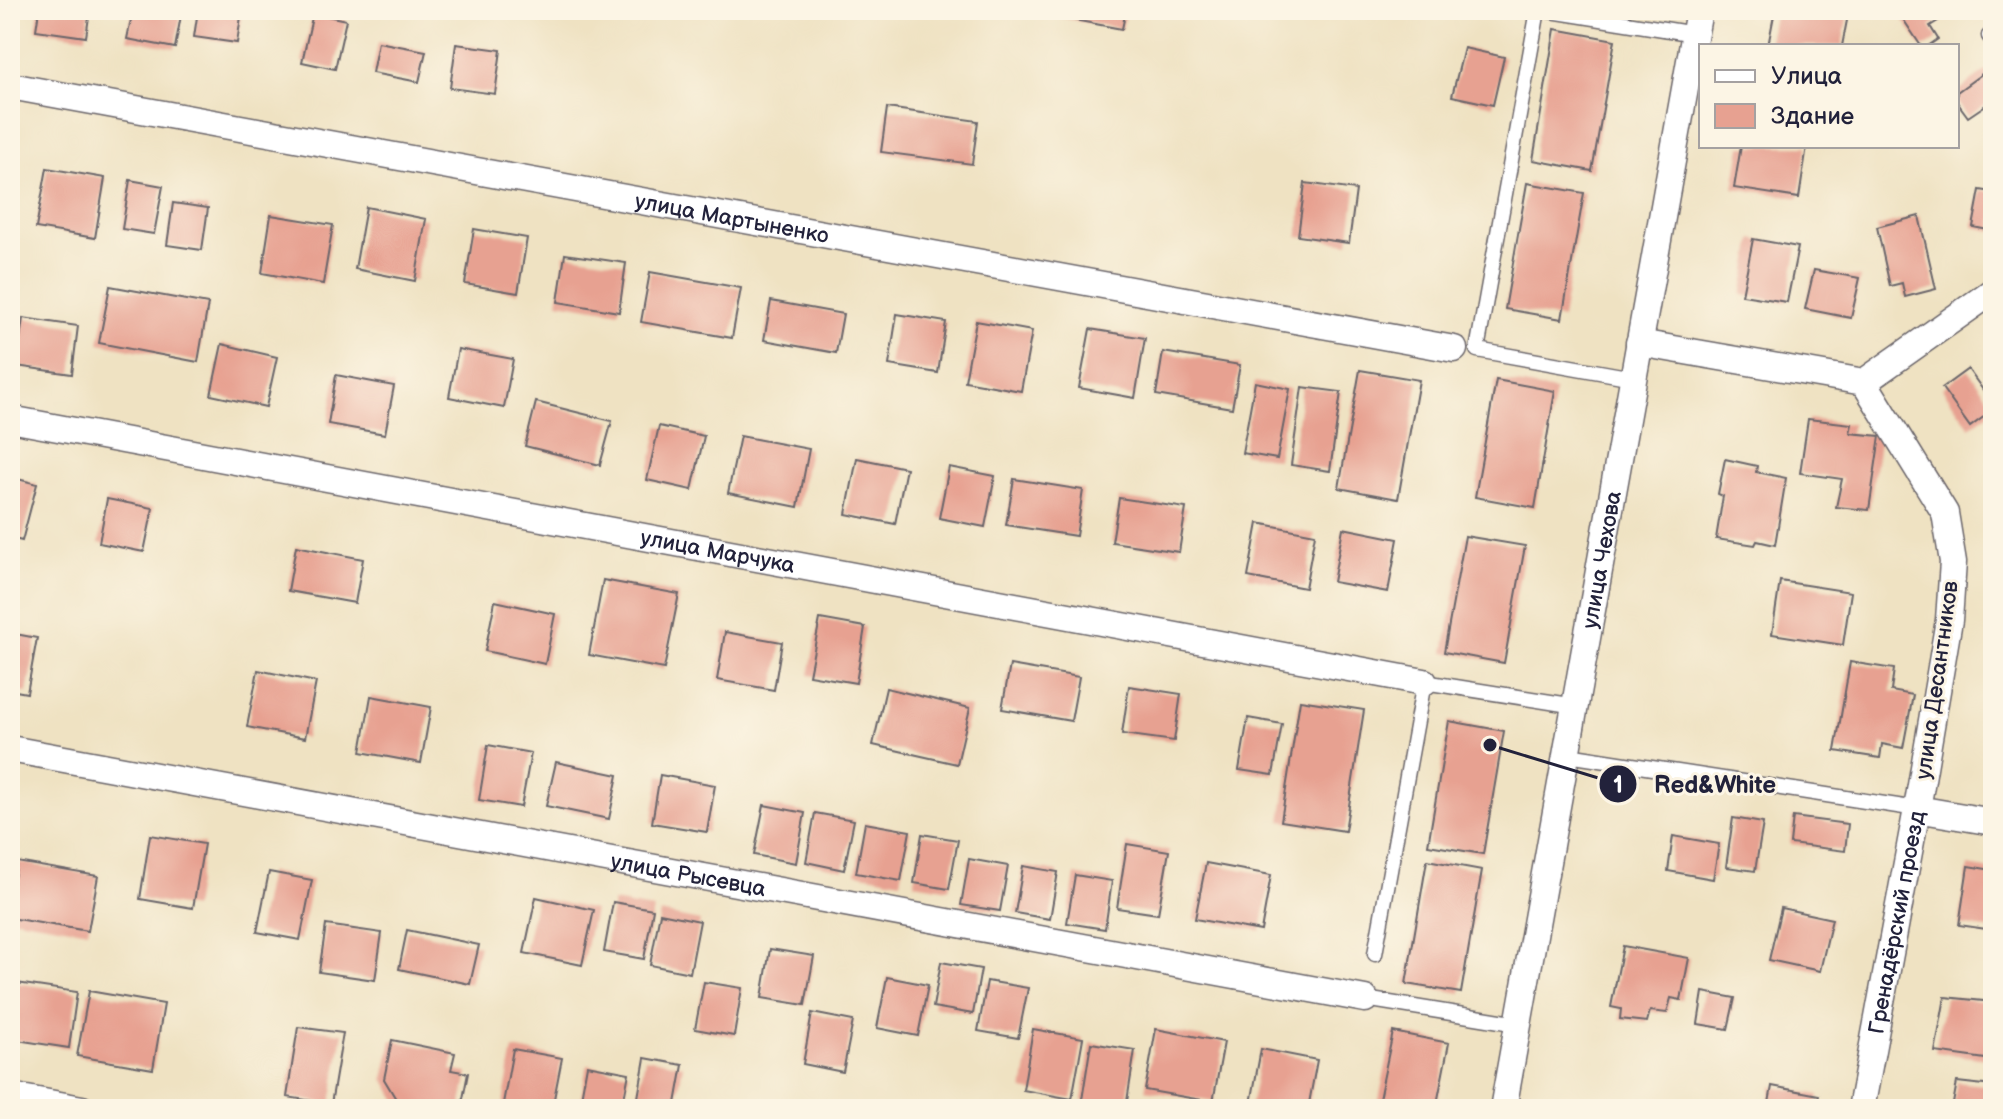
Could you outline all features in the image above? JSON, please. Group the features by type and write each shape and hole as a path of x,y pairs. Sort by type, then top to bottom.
{"street":[{"name":"улица Чехова","path":"1503,1109 1697,22"},
{"name":"улица Мартыненко","path":"10,86 1454,349"},
{"path":"1639,343 1864,382 1993,291"},
{"name":"улица Десантников","path":"1864,382 1945,513 1953,562 1949,620 1917,809"},
{"name":"улица Марчука","path":"10,419 1424,682"},
{"name":"улица Рысевца","path":"10,749 1365,999"},
{"name":"Гренадёрский проезд","path":"1861,1109 1917,809 1993,822"},
{"path":"10,1096 82,1109"}],"lane":[{"path":"1538,10 1477,350 1633,378"},
{"path":"1545,10 1697,22"},
{"path":"1375,954 1424,682 1576,706"},
{"path":"1568,755 1917,809"},
{"path":"1365,999 1519,1024"}],"building":[{"path":"39,10 90,10 86,37 36,30"},
{"path":"133,10 182,10 175,48 127,39"},
{"path":"198,10 242,10 237,43 194,37"},
{"path":"1059,10 1126,10 1122,29 1058,17"},
{"path":"1775,10 1849,10 1842,44 1768,44"},
{"path":"1897,10 1946,10 1949,14 1930,26 1938,39 1931,44 1920,44"},
{"path":"313,13 346,20 335,69 302,62"},
{"path":"1555,29 1615,40 1592,171 1533,160"},
{"path":"378,42 426,51 419,82 372,73"},
{"path":"456,44 501,50 495,94 450,88"},
{"path":"1464,48 1504,57 1493,105 1452,96"},
{"path":"1986,71 1993,81 1993,100 1968,117 1959,105 1959,91"},
{"path":"887,108 978,121 972,164 881,152"},
{"path":"1741,148 1807,148 1799,198 1734,188"},
{"path":"10,153 20,155 11,198 10,198"},
{"path":"47,168 105,178 95,238 36,228"},
{"path":"130,180 163,186 154,234 122,229"},
{"path":"1305,183 1356,190 1349,243 1298,236"},
{"path":"1527,183 1584,193 1562,319 1505,309"},
{"path":"1980,190 1993,192 1993,231 1973,227"},
{"path":"173,203 208,208 202,250 167,245"},
{"path":"366,207 426,219 415,281 355,269"},
{"path":"271,215 333,225 323,284 262,273"},
{"path":"1919,216 1936,289 1905,297 1902,283 1890,286 1877,227"},
{"path":"474,229 527,238 518,293 465,284"},
{"path":"1753,239 1798,247 1787,302 1742,295"},
{"path":"565,254 626,263 619,312 558,302"},
{"path":"1814,270 1860,278 1851,318 1805,309"},
{"path":"650,272 741,288 732,338 641,322"},
{"path":"110,286 208,304 198,362 99,343"},
{"path":"771,301 843,314 836,353 764,340"},
{"path":"897,314 946,322 938,373 889,365"},
{"path":"23,318 78,326 72,374 16,366"},
{"path":"976,321 1032,331 1021,391 965,381"},
{"path":"1090,329 1145,338 1135,398 1079,388"},
{"path":"222,344 277,357 266,407 211,395"},
{"path":"458,349 513,359 504,408 449,397"},
{"path":"1163,352 1240,365 1232,408 1156,395"},
{"path":"1968,369 1993,404 1993,410 1970,427 1942,388"},
{"path":"1360,370 1419,380 1398,499 1339,488"},
{"path":"336,375 394,386 385,434 328,424"},
{"path":"1496,380 1555,391 1535,508 1475,497"},
{"path":"1255,382 1290,389 1277,459 1242,453"},
{"path":"1302,387 1341,392 1330,471 1291,465"},
{"path":"536,402 612,421 600,465 525,446"},
{"path":"1808,419 1852,424 1850,433 1880,436 1869,510 1836,507 1842,479 1800,473"},
{"path":"659,426 704,436 692,490 647,480"},
{"path":"740,436 809,449 798,507 728,493"},
{"path":"857,458 906,468 895,524 846,514"},
{"path":"1725,459 1757,466 1756,472 1786,478 1775,545 1716,539 1723,496 1718,494"},
{"path":"949,467 995,476 985,527 939,518"},
{"path":"10,477 37,484 22,541 10,538"},
{"path":"1014,479 1083,490 1076,536 1006,525"},
{"path":"1119,498 1186,508 1179,552 1112,542"},
{"path":"107,499 153,508 144,552 99,543"},
{"path":"1258,523 1315,534 1305,588 1248,577"},
{"path":"1343,528 1398,539 1388,592 1333,582"},
{"path":"1465,536 1525,546 1504,663 1444,652"},
{"path":"296,546 363,559 355,603 288,591"},
{"path":"603,580 679,594 664,669 589,655"},
{"path":"1780,581 1851,592 1843,645 1772,634"},
{"path":"495,601 555,614 545,664 485,651"},
{"path":"820,619 865,627 856,683 809,675"},
{"path":"725,632 782,642 774,690 717,680"},
{"path":"10,633 37,638 27,693 10,690"},
{"path":"1850,662 1894,669 1891,691 1913,695 1903,748 1882,744 1880,758 1835,751"},
{"path":"1010,665 1079,677 1071,721 1002,709"},
{"path":"258,670 316,682 305,738 247,727"},
{"path":"1129,686 1181,694 1174,741 1122,734"},
{"path":"886,688 970,708 957,764 873,745"},
{"path":"371,696 431,707 421,763 361,752"},
{"path":"1300,700 1364,710 1345,831 1281,821"},
{"path":"1248,718 1282,724 1273,775 1239,770"},
{"path":"1449,721 1504,731 1483,854 1428,845"},
{"path":"488,745 531,753 521,807 479,800"},
{"path":"556,762 618,775 609,819 546,806"},
{"path":"660,775 715,785 707,832 652,823"},
{"path":"764,805 805,813 796,863 754,855"},
{"path":"815,813 854,820 844,870 806,862"},
{"path":"1793,817 1848,824 1845,851 1790,844"},
{"path":"1733,818 1763,823 1755,871 1726,867"},
{"path":"865,823 910,831 901,881 856,873"},
{"path":"922,834 958,840 949,889 914,883"},
{"path":"150,835 204,844 193,908 140,899"},
{"path":"1673,836 1719,844 1713,879 1668,871"},
{"path":"1127,844 1169,851 1158,914 1117,908"},
{"path":"969,859 1008,866 1000,911 961,905"},
{"path":"1427,860 1482,870 1461,993 1406,984"},
{"path":"17,862 98,876 88,931 10,918"},
{"path":"1206,863 1271,875 1261,931 1195,919"},
{"path":"1023,866 1058,872 1050,919 1015,913"},
{"path":"1968,866 1993,870 1993,930 1959,925"},
{"path":"269,872 312,880 300,940 257,932"},
{"path":"1075,875 1112,881 1105,929 1067,923"},
{"path":"536,897 594,910 582,965 524,953"},
{"path":"613,902 653,909 644,959 604,952"},
{"path":"1781,908 1832,919 1820,971 1769,960"},
{"path":"660,913 700,921 690,973 650,965"},
{"path":"326,925 382,933 375,980 319,972"},
{"path":"407,930 479,945 470,984 399,969"},
{"path":"1623,946 1689,958 1681,1000 1671,998 1667,1013 1650,1011 1647,1022 1620,1019 1621,1009 1611,1007"},
{"path":"770,949 814,956 805,1005 762,998"},
{"path":"941,962 981,969 973,1014 933,1007"},
{"path":"887,977 928,985 918,1036 877,1028"},
{"path":"987,981 1028,988 1018,1038 978,1031"},
{"path":"10,982 77,992 69,1048 10,1039"},
{"path":"704,982 742,988 734,1036 695,1029"},
{"path":"89,991 164,1004 153,1069 77,1056"},
{"path":"1703,992 1735,998 1728,1029 1698,1024"},
{"path":"1945,997 1993,1002 1993,1060 1935,1052"},
{"path":"812,1013 853,1021 843,1072 803,1064"},
{"path":"298,1027 343,1033 331,1104 287,1097"},
{"path":"1033,1029 1083,1038 1072,1099 1023,1090"},
{"path":"1156,1029 1224,1042 1213,1102 1145,1090"},
{"path":"1393,1032 1449,1043 1436,1109 1377,1109"},
{"path":"392,1040 455,1053 451,1070 468,1073 461,1109 402,1109 384,1079"},
{"path":"1091,1043 1135,1050 1126,1108 1082,1100"},
{"path":"513,1049 562,1058 552,1109 502,1109"},
{"path":"1261,1049 1317,1060 1308,1109 1250,1109"},
{"path":"645,1058 683,1065 675,1109 636,1109"},
{"path":"587,1065 629,1073 622,1109 579,1109"},
{"path":"1957,1082 1993,1086 1993,1109 1952,1109"},
{"path":"1772,1086 1819,1095 1817,1109 1768,1109"}],"place":[{"name":"Red&White","path":"1490,745"}]}
